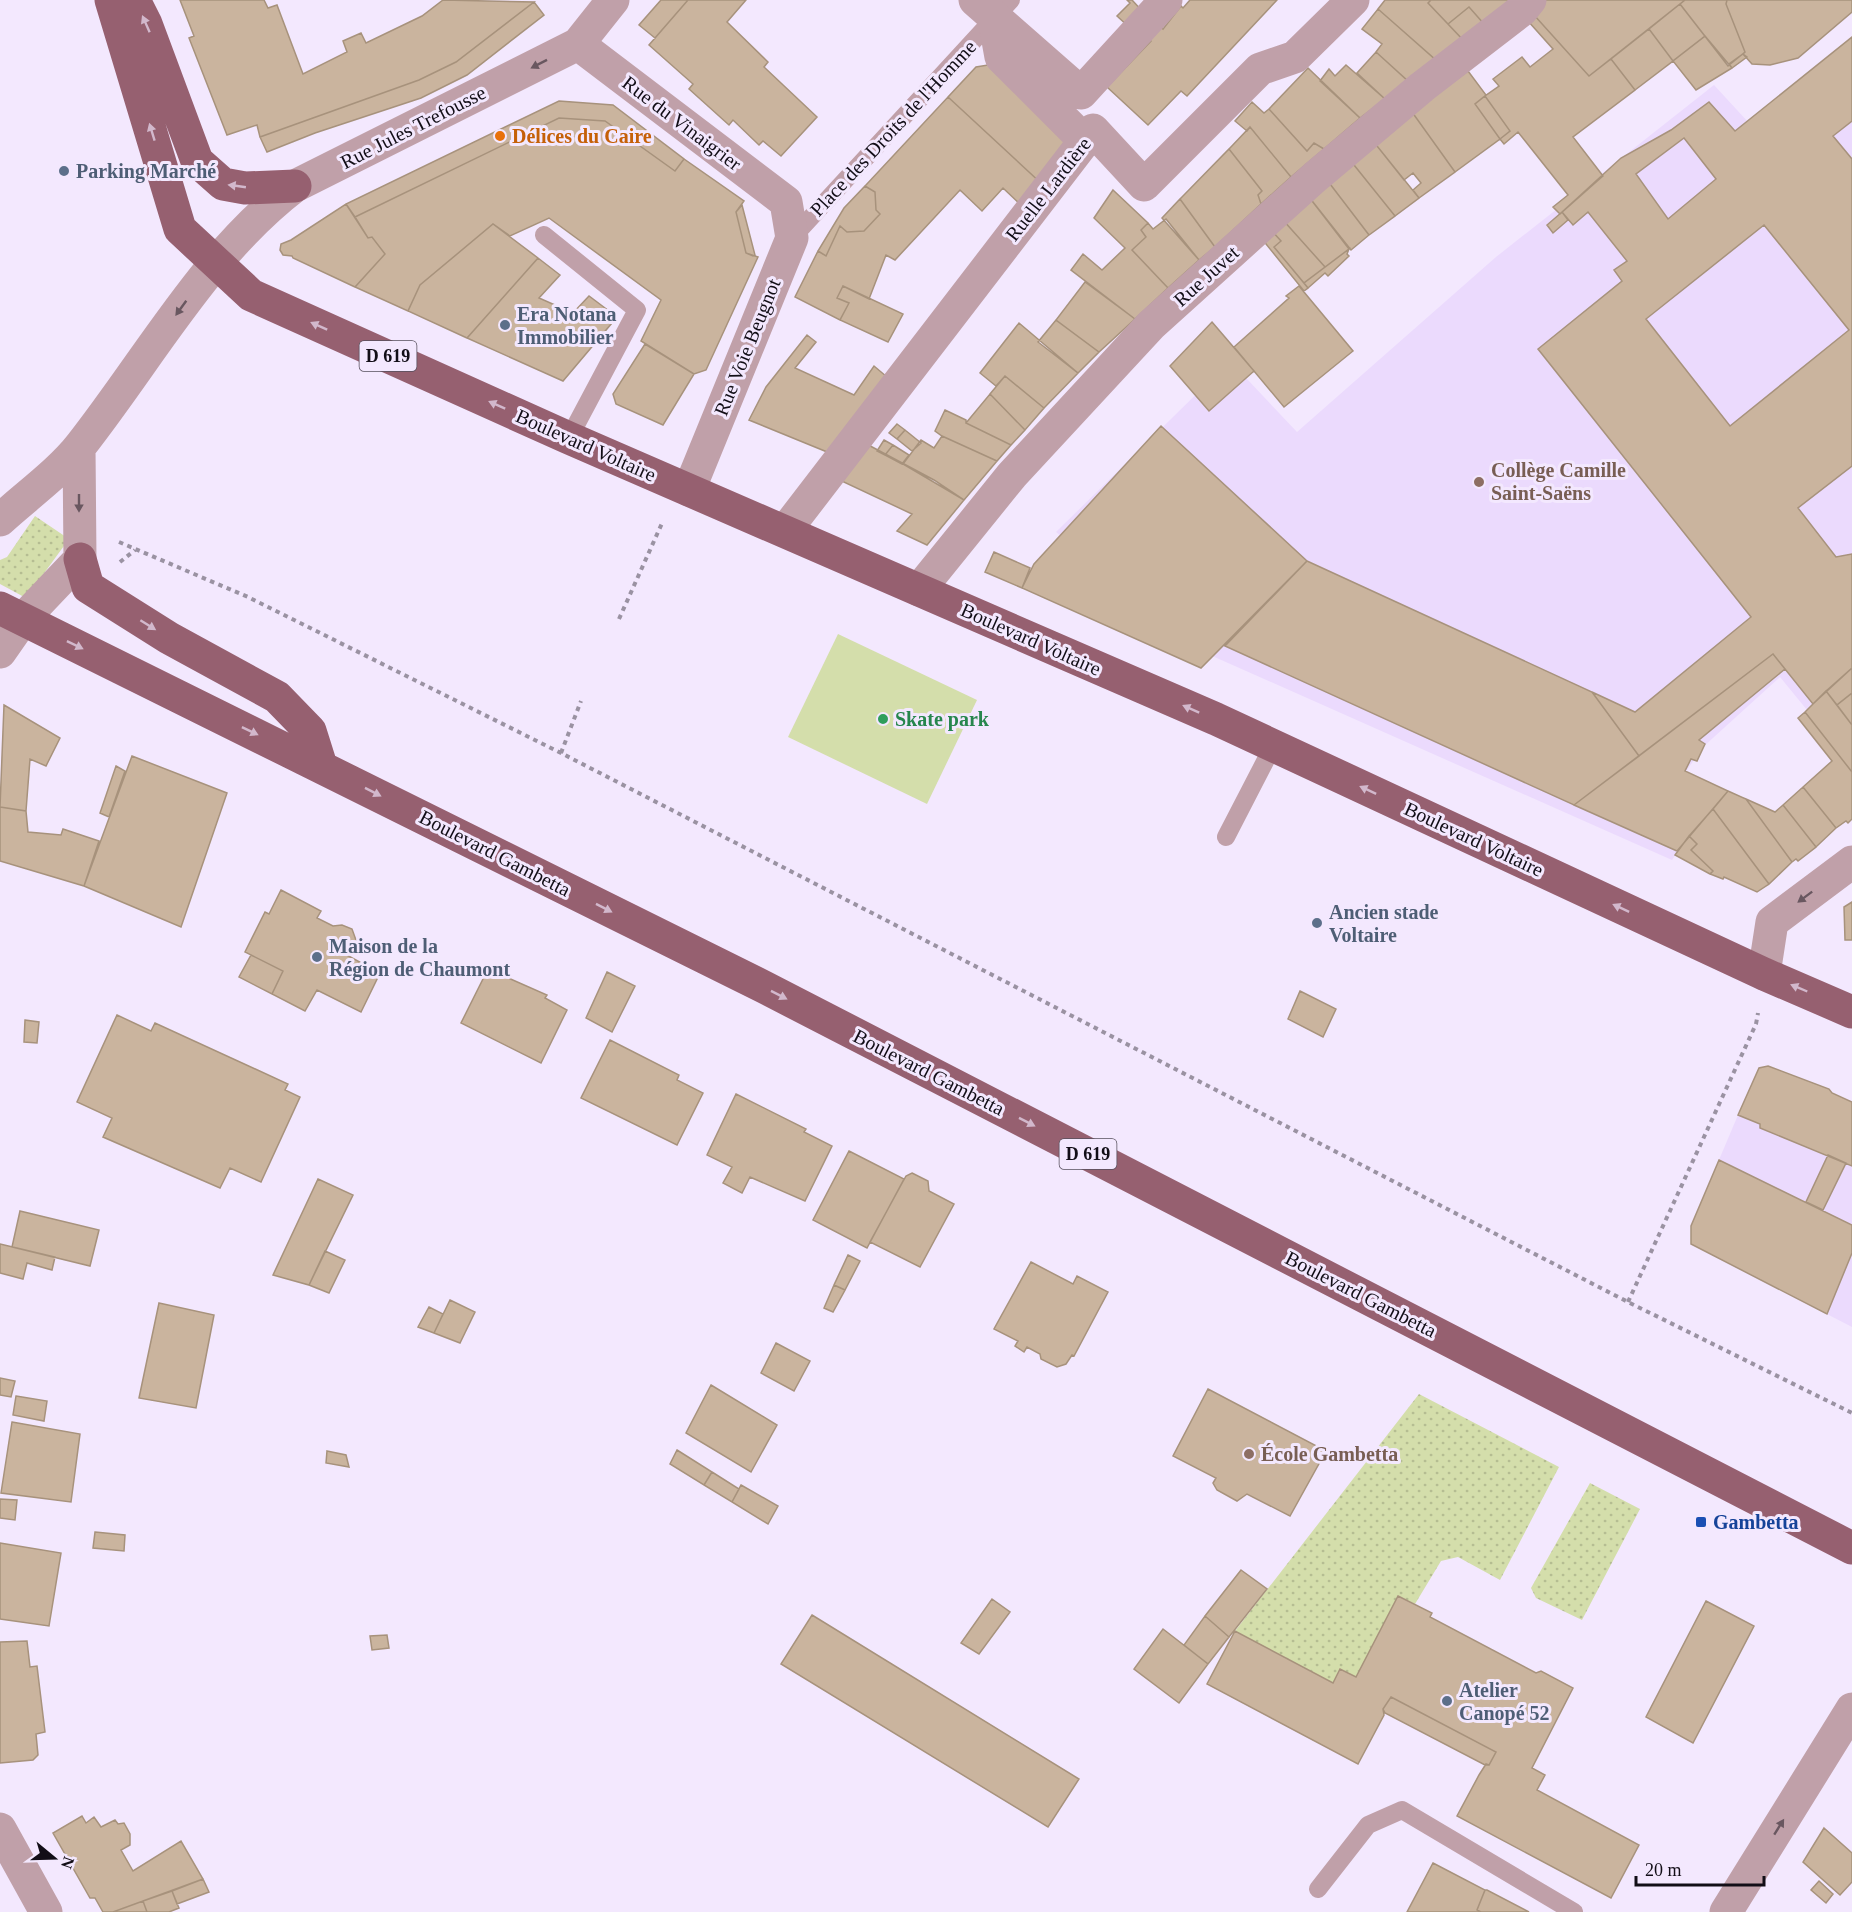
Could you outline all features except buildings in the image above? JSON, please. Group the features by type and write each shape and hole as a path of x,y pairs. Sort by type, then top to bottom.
{"main road":[{"name":"D 619","path":"111,0 180,229 216,261"},
{"path":"134,0 146,24 197,161 224,184 245,188 295,186"},
{"name":"Boulevard Voltaire","path":"216,261 251,295 569,438 678,501 785,531 1273,746 1764,974 1852,1012"},
{"path":"80,559 88,587 169,638 277,697 310,731 321,766"},
{"name":"Boulevard Gambetta","path":"11,614 774,993 1852,1548"}],"street":[{"name":"Rue Jules Trefousse","path":"0,520 79,448 216,261 261,212 295,186 578,44 613,0"},
{"path":"993,6 1081,93 1166,0"},
{"name":"Ruelle Lardière","path":"785,531 1093,130 1144,185 1260,69 1295,57 1353,0"},
{"name":"Rue Juvet","path":"919,590 1012,475 1151,325 1314,177 1520,4"},
{"path":"993,6 1001,57 1085,141"},
{"name":"Rue du Vinaigrier","path":"578,44 786,202 792,238"},
{"name":"Rue Voie Beugnot","path":"678,501 792,238"},
{"path":"0,652 11,614 80,559 79,448"},
{"path":"1764,974 1772,922 1852,862"},
{"path":"1726,1912 1852,1709"},
{"path":"0,1829 46,1912"}],"lane":[{"name":"Place des Droits de l'Homme","path":"792,238 993,6"},
{"path":"544,235 637,310 569,438"},
{"path":"1226,837 1273,746"},
{"path":"1318,1889 1368,1825 1402,1810 1574,1912"}],"path":[{"path":"619,619 678,501"},
{"path":"80,526 248,597 561,753 1628,1302 1852,1413"},
{"path":"561,753 581,701"},
{"path":"1628,1302 1756,1024"}],"shaded area":[{"name":"Collège Camille Saint-Saëns","path":"1852,39 1852,670 1807,710 1780,677 1703,747 1682,777 1720,790 1672,860 1210,655 1056,532 1230,361 1297,432 1496,257 1714,85 1749,123"},
{"path":"1768,1066 1829,1089 1832,1093 1852,1102 1852,1327 1691,1244 1691,1226 1738,1115 1759,1068"}],"green space":[{"path":"35,516 69,539 26,598 0,584 0,560 7,557"},
{"name":"Skate park","path":"838,634 977,700 927,804 788,737"},
{"path":"1419,1394 1559,1467 1500,1580 1458,1557 1441,1561 1415,1604 1398,1596 1356,1677 1340,1669 1333,1683 1235,1631"},
{"path":"1590,1483 1640,1509 1582,1620 1536,1598 1531,1588"}],"place":[{"name":"Délices du Caire","path":"500,136"},
{"name":"Parking Marché","path":"64,171"},
{"name":"Era Notana Immobilier","path":"505,325"},
{"name":"Collège Camille Saint-Saëns","path":"1479,482"},
{"name":"Skate park","path":"883,719"},
{"name":"Ancien stade Voltaire","path":"1317,923"},
{"name":"Maison de la Région de Chaumont","path":"317,957"},
{"name":"École Gambetta","path":"1249,1454"},
{"name":"Gambetta","path":"1701,1522"},
{"name":"Atelier Canopé 52","path":"1447,1701"}]}
